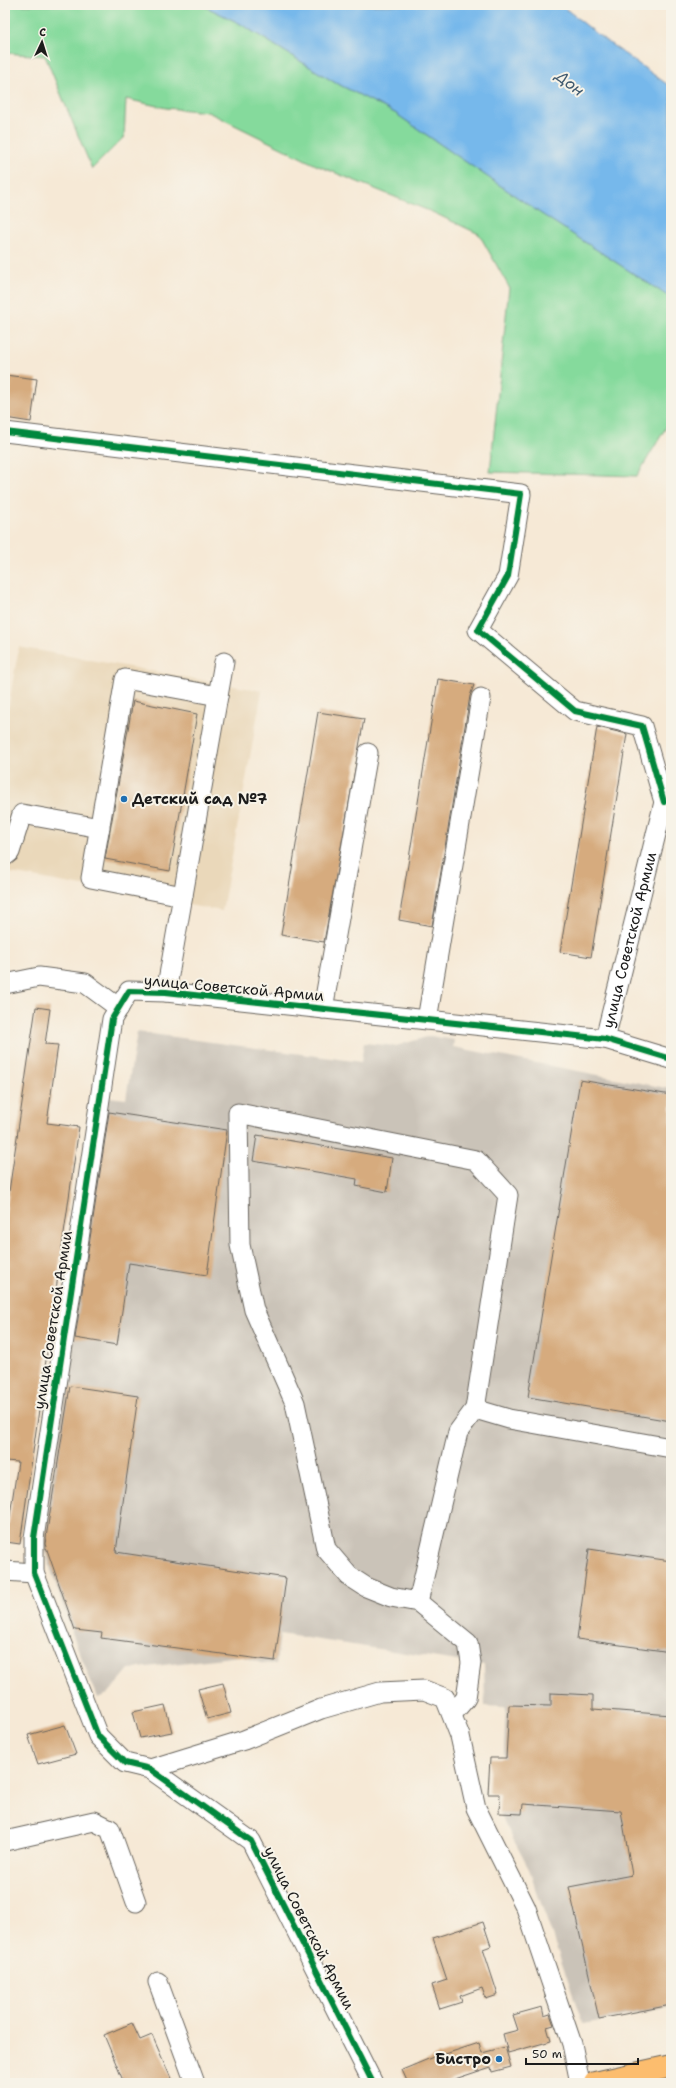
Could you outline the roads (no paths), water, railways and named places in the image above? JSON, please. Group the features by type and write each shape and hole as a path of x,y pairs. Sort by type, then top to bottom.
{"main road":[{"path":"595,2083 671,2066"}],"street":[{"path":"5,432 520,494 508,576 478,630 575,711 642,726 668,801"},
{"path":"166,992 224,662"},
{"path":"183,896 91,878 125,679 218,696"},
{"path":"428,1020 481,698"},
{"path":"323,1009 368,753"},
{"name":"улица Советской Армии","path":"605,1039 668,801"},
{"path":"5,856 10,852 22,814 100,828"},
{"path":"5,984 39,977 86,983 119,1008"},
{"name":"улица Советской Армии","path":"373,2083 251,1841 150,1769 125,1763 98,1736 34,1573 34,1538 112,1019 129,991 166,992 605,1039 671,1059"},
{"path":"418,1602 458,1432 476,1409 508,1195 476,1160 238,1114 240,1245 254,1310 295,1403 326,1549 350,1576 366,1587 390,1597 418,1602 468,1643 471,1663 466,1698 452,1713"},
{"path":"476,1409 509,1419 671,1448"},
{"path":"5,1571 34,1573"},
{"path":"150,1769 244,1740 321,1709 380,1692 424,1690 445,1698 460,1736 476,1808 526,1908 572,2044 580,2083"},
{"path":"5,1842 94,1821 110,1828 136,1902"},
{"path":"158,1982 196,2083"}],"water":[{"name":"Дон","path":"202,5 561,5 601,37 671,87 671,298 540,213 395,113 334,82 239,23"}],"place":[{"name":"Детский сад №7","path":"124,799"},
{"name":"Бистро","path":"499,2059"}]}
